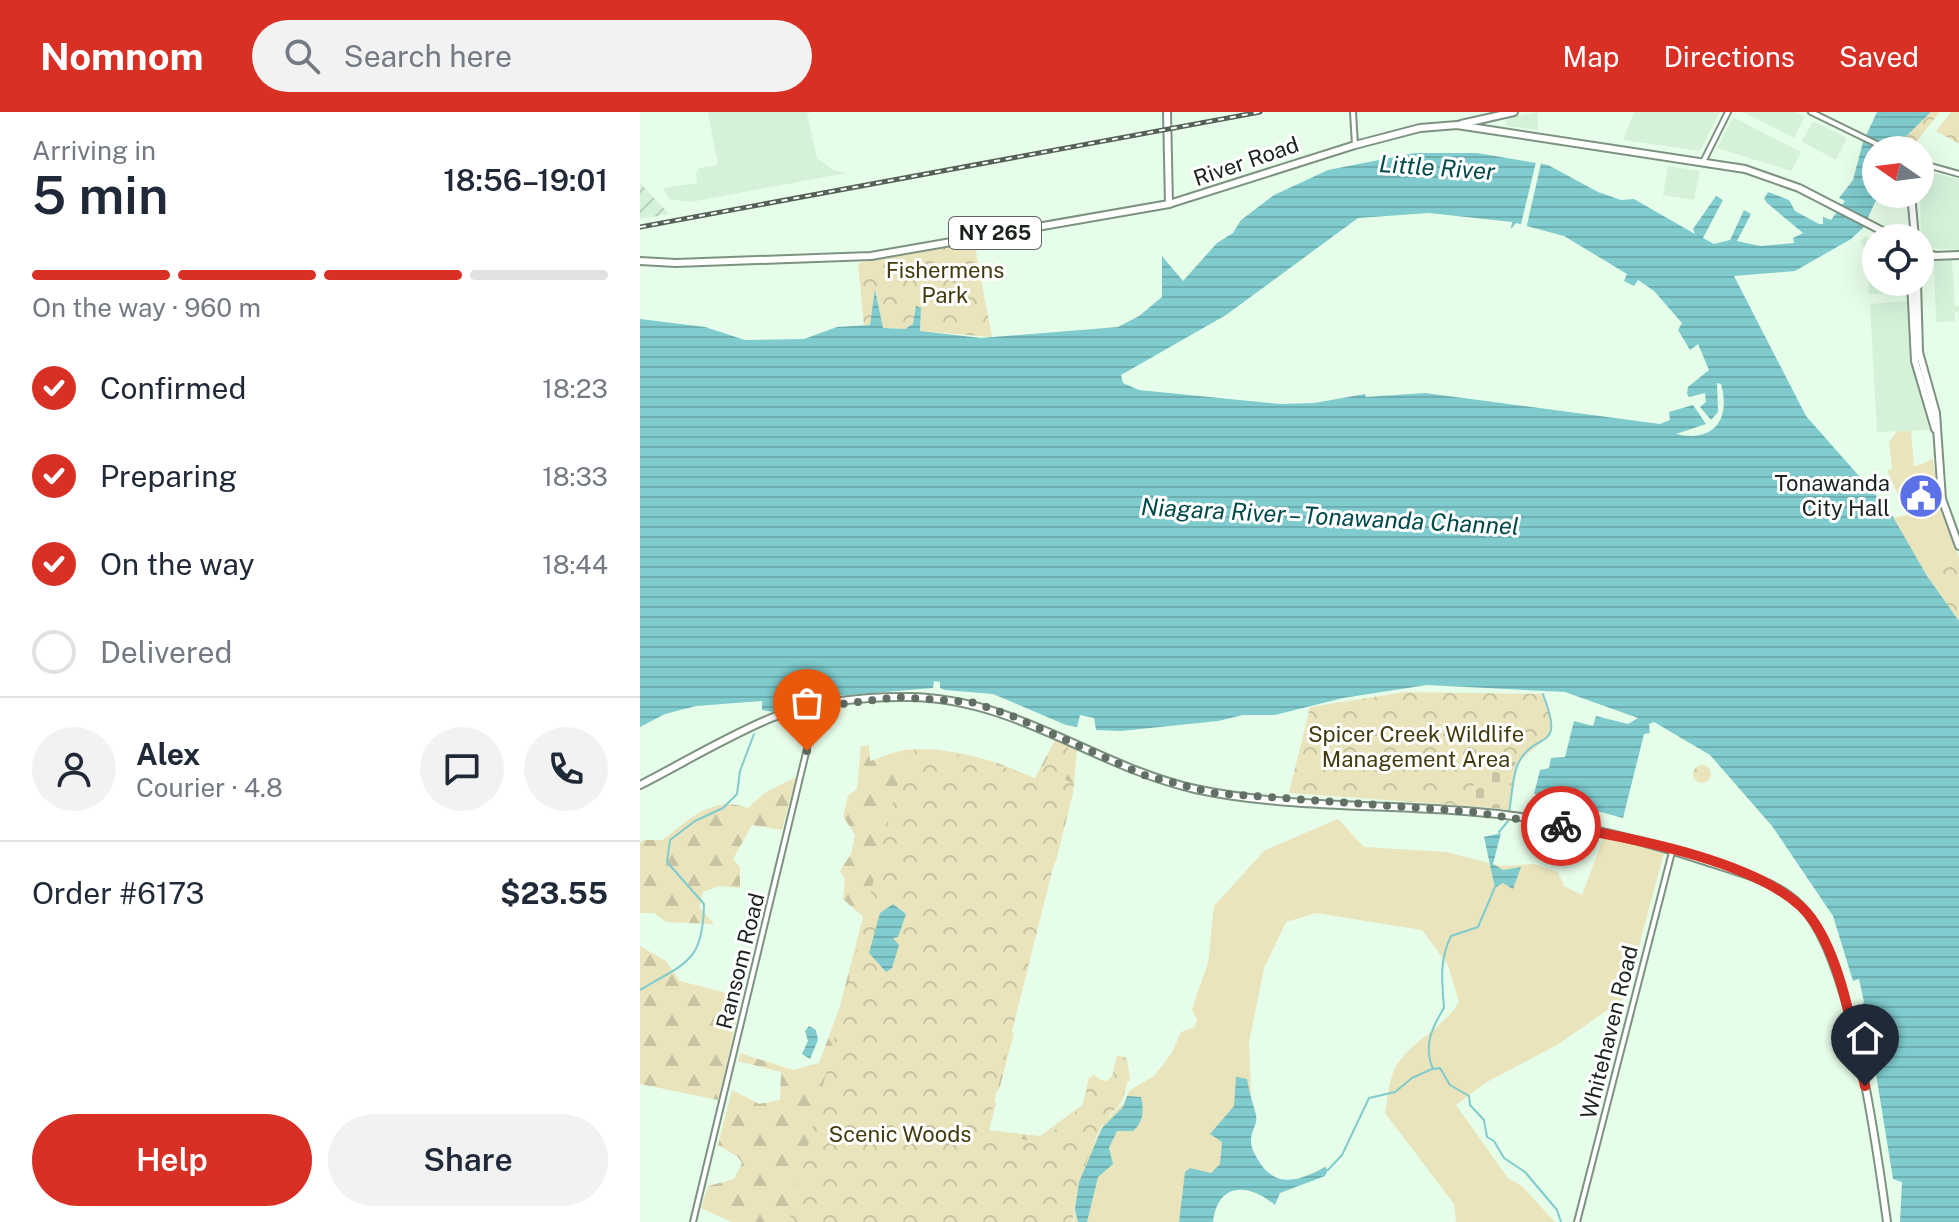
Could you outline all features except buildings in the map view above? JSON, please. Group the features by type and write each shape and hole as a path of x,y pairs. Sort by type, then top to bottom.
{"main road":[{"path":"1167,112 1169,204"},
{"path":"1457,125 1514,112"},
{"name":"River Road","path":"640,261 847,259 1169,204 1355,145 1420,128 1457,125 1704,160 1768,176 1868,224"},
{"path":"1934,256 1959,255"},
{"path":"1915,296 1919,352 1936,413 1944,507 1959,546"},
{"path":"640,785 772,718 817,707 898,697 971,702 1021,720 1144,775 1213,793 1474,812 1628,838 1672,850 1780,889 1803,907 1819,929 1854,1037 1872,1121 1887,1222"}],"street":[{"path":"1353,112 1355,145"},
{"path":"1704,160 1728,112"},
{"path":"1811,112 1862,138"},
{"path":"1934,167 1959,174"},
{"name":"Ransom Road","path":"693,1222 817,707"},
{"name":"Whitehaven Road","path":"1577,1222 1672,850"}],"shaded area":[{"path":"708,112 811,112 807,114 817,158 833,170 846,173 691,202 669,199 663,188 697,183 699,168 718,165"},
{"path":"1538,112 1538,130 1506,126 1507,118"},
{"path":"1634,112 1720,112 1700,151 1623,140"},
{"path":"1743,112 1795,112 1805,117 1794,138"},
{"path":"1733,117 1801,152 1791,171 1717,148"},
{"path":"1813,121 1847,138 1836,160 1802,142"},
{"path":"1668,166 1700,171 1694,200 1663,195"},
{"path":"1934,173 1959,179 1959,250 1934,248 1934,224 1921,224 1921,208 1934,208"},
{"path":"640,183 669,214 640,219"},
{"path":"1952,260 1955,306 1959,306 1955,321 1936,322 1934,261"},
{"path":"1908,301 1912,365 1929,430 1877,432 1870,304"}],"green space":[{"path":"1931,112 1940,112 1921,136 1906,136"},
{"path":"1951,112 1959,112 1959,144 1936,131"},
{"name":"Fishermens Park","path":"974,241 992,337 920,331 921,308 916,307 913,324 905,329 882,328 876,289 870,325 864,327 858,263"},
{"path":"1897,431 1911,431 1914,467 1933,459 1938,502 1959,557 1927,576 1892,518 1907,515 1887,470 1892,469 1889,442"},
{"path":"1959,557 1959,621 1927,576"},
{"name":"Spicer Creek Wildlife Management Area","path":"1405,692 1543,694 1552,719 1549,736 1518,762 1509,810 1502,809 1516,762 1480,755 1469,806 1289,793 1310,707"},
{"name":"Scenic Woods","path":"1056,738 1077,750 1073,793 1056,861 1042,885 1004,1029 1014,1033 999,1090 993,1092 991,1101 996,1103 989,1130 1040,1136 1082,1105 1093,1074 1105,1083 1116,1072 1098,1133 1072,1198 1073,1222 732,1222 701,1208 708,1186 734,1179 742,1163 718,1145 732,1090 759,1104 780,1100 781,1072 738,1061 740,1053 793,1070 819,1063 840,1006 863,917 843,899 845,879 840,871 851,854 855,835 843,816 848,796 857,789 861,746 869,745 870,761 896,752 931,749 989,760 1034,780"},
{"name":"Scenic Woods","path":"1057,738 1070,744 1056,775 1074,784 987,1131 1039,1143 1083,1106 1089,1077 1111,1082 1117,1055 1127,1058 1130,1080 1120,1103 1102,1125 1085,1160 1078,1183 1073,1222 789,1222 906,750 973,759 1037,779"},
{"path":"1479,755 1516,762 1502,809 1469,806"},
{"path":"1702,765 1711,774 1702,783 1693,774"},
{"path":"796,777 782,830 752,825 733,859 740,867 740,888 719,886 703,892 699,907 714,924 666,922 654,913 640,913 640,843 644,840 663,840 692,817 713,807 735,805 748,808 766,792"},
{"path":"1338,819 1364,847 1446,852 1501,866 1534,864 1558,872 1564,886 1582,895 1604,836 1664,853 1625,998 1557,1045 1485,1083 1456,1105 1508,1178 1522,1186 1555,1222 1456,1222 1454,1204 1385,1113 1397,1065 1459,1002 1448,965 1422,930 1316,913 1286,922 1264,968 1249,1042 1251,1092 1241,1140 1207,1222 1074,1222 1075,1184 1105,1120 1124,1103 1129,1091 1154,1076 1171,1054 1181,1032 1195,1027 1197,1020 1192,1009 1208,963 1214,906 1265,850"},
{"path":"640,946 666,961 680,981 742,997 718,1100 640,1084"}],"water":[{"path":"1877,112 1931,112 1906,136 1866,136"},
{"path":"1862,146 1862,208 1872,208 1862,229 1851,239 1795,271 1734,276 1806,416 1889,510 1927,576 1959,621 1959,1222 1900,1222 1902,1182 1893,1179 1876,1074 1859,1008 1864,1002 1859,979 1853,981 1833,916 1772,826 1710,755 1654,722 1649,724 1650,733 1644,734 1623,818 1534,794 1540,770 1549,768 1551,758 1565,757 1574,721 1593,726 1596,716 1628,724 1638,718 1565,692 1427,685 1343,698 1275,715 1243,715 1218,721 1121,731 1096,730 1094,718 1080,715 1077,727 1066,725 993,694 945,690 940,688 940,682 934,681 933,688 800,699 781,704 774,712 762,710 762,701 696,706 665,714 640,727 640,319 705,327 745,340 804,339 837,327 870,325 875,289 883,328 905,329 913,324 916,306 921,308 920,331 981,338 1118,327 1139,316 1162,297 1162,256 1183,281 1217,243 1233,233 1241,220 1274,195 1328,170 1415,153 1477,153 1548,165 1598,192 1621,200 1634,199 1695,234 1693,229 1716,196 1723,200 1703,238 1714,244 1730,240 1744,210 1751,214 1737,241 1760,246 1794,243 1793,238 1803,233 1767,203 1764,199 1768,192 1789,200 1795,211 1823,224 1823,217 1831,220 1845,201 1839,198 1853,180","holes":["1429,213 1512,222 1511,229 1516,223 1564,236 1627,274 1624,281 1634,286 1638,280 1654,291 1682,323 1678,330 1690,350 1698,344 1709,370 1688,387 1687,394 1689,397 1705,393 1706,402 1700,407 1711,420 1718,412 1717,383 1721,384 1724,408 1716,426 1700,435 1676,434 1706,424 1693,405 1669,412 1670,420 1660,424 1425,393 1366,397 1365,394 1314,403 1280,404 1139,390 1123,383 1121,375 1226,315 1358,218"]},
{"path":"1501,833 1493,864 1503,870 1521,867 1513,889 1503,883 1495,888 1484,837"},
{"path":"893,904 906,914 898,937 893,938 899,945 892,968 886,972 869,953 880,913"},
{"path":"809,1026 816,1030 818,1040 810,1059 802,1054 808,1041 805,1031"},
{"path":"1236,1077 1247,1079 1256,1118 1252,1146 1267,1171 1290,1180 1325,1167 1328,1170 1325,1176 1280,1193 1275,1205 1255,1193 1236,1190 1221,1199 1213,1222 1179,1222 1185,1172 1190,1168 1211,1173 1220,1164 1222,1142 1210,1134 1234,1106"},
{"path":"1127,1096 1141,1097 1141,1119 1133,1131 1117,1131 1109,1148 1113,1164 1098,1177 1087,1222 1078,1222 1075,1209 1079,1182 1102,1128 1123,1107"}],"pier":[{"path":"1537,158 1542,159 1526,229 1520,228"}],"waterway":[{"path":"1509,812 1519,762 1526,752 1550,733 1549,713 1543,694"},
{"path":"640,990 680,966 695,950 703,923 704,904 667,862 670,840 695,821 723,808 737,794 740,771 754,734"},
{"path":"1499,832 1508,821"},
{"path":"1495,887 1478,927 1451,936 1447,945 1442,971 1444,1008 1430,1037 1430,1061 1433,1069 1440,1068 1450,1085 1469,1096 1470,1105 1484,1120 1487,1137 1494,1141 1504,1158 1525,1172 1557,1210 1561,1222"},
{"path":"1328,1170 1342,1155 1369,1098 1395,1092 1412,1078 1432,1069"}],"railway":[{"path":"640,227 1260,112"}],"way so far":[{"path":"807,751 817,707 898,697 948,699 998,710 1135,772 1213,793 1474,812 1561,826"}],"place":[{"name":"Tonawanda City Hall","path":"1921,496"}],"route":[{"path":"1561,826 1651,843 1757,879 1780,889 1798,902 1815,922 1828,950 1848,1012 1865,1086"}],"water label":[{"name":"Little River","path":"1437,168"},
{"name":"Niagara River – Tonawanda Channel","path":"1330,517"}]}
